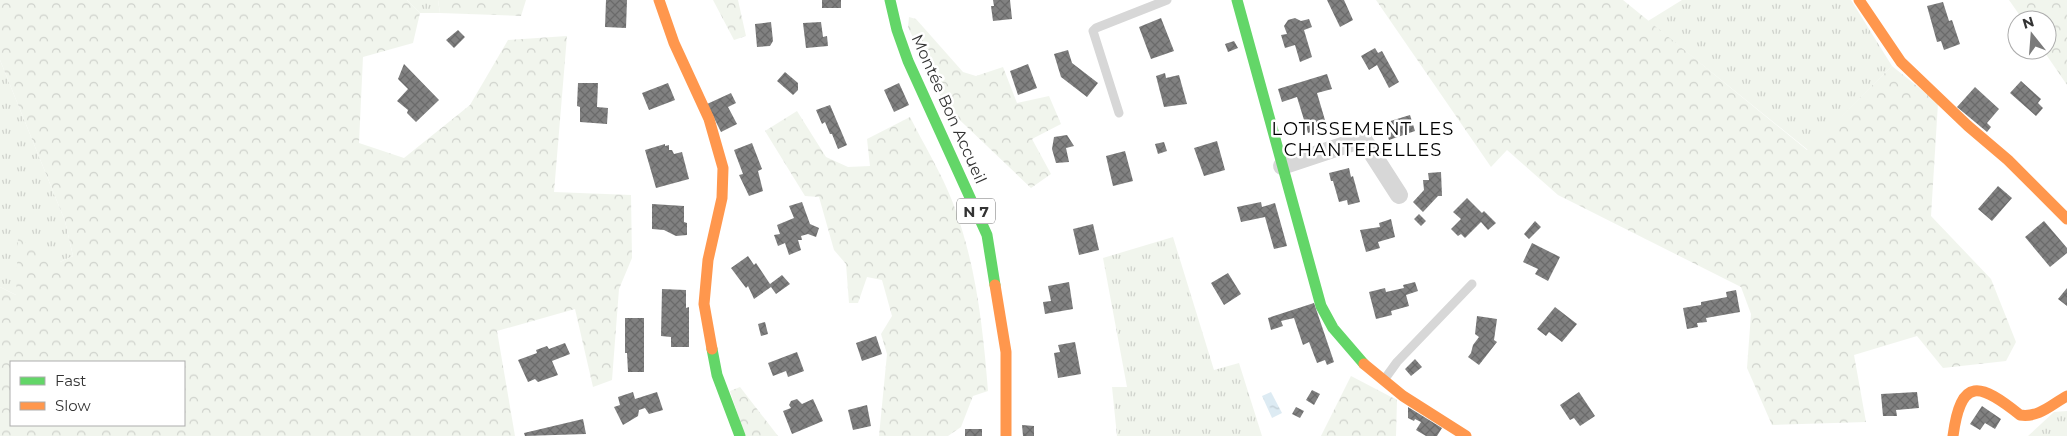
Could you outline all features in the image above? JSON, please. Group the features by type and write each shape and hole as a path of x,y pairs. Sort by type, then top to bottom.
{"street":[{"path":"659,0 677,50 709,119 719,149 722,168 722,198 708,260 705,292 706,320 717,375 740,436"},
{"name":"Montée Bon Accueil","path":"890,0 897,30 908,61 987,235 1006,352 1008,409 1006,436"},
{"path":"1237,0 1321,306 1327,320 1351,353 1382,382 1466,436"},
{"path":"1859,0 1901,62 1968,126 2015,167 2067,218"},
{"path":"1282,166 1363,139 1399,195"},
{"path":"1953,436 1960,404 1966,394 1973,391 1987,392 2020,415 2026,416 2038,413 2067,396"}],"lane":[{"path":"1119,113 1093,31 1096,28 1167,0"},
{"path":"1382,382 1397,362 1472,284"}],"green space":[{"path":"0,0 407,0 420,13 413,43 363,57 359,143 404,158 470,105 508,40 567,36 554,192 631,195 632,258 619,289 612,380 593,387 575,309 497,331 515,436 0,436 0,287 16,295 18,238 60,262 73,256 65,221 0,60"},
{"path":"407,0 438,0 440,13 420,13"},
{"path":"438,0 526,0 521,16 440,13"},
{"path":"713,0 738,0 746,36 734,40"},
{"path":"1376,0 1623,0 1807,150 1892,66 1938,103 1931,216 1991,279 2016,342 2006,361 1943,368 1917,336 1854,355 1866,422 1772,425 1747,368 1751,314 1741,287 1558,195 1507,150 1491,167"},
{"path":"1682,0 1851,0 1892,66 1808,150 1648,21"},
{"path":"2009,0 2067,0 2067,85 2050,60 2057,60 2057,10 2016,10"},
{"path":"909,17 916,19 963,72 976,76 1003,67 1017,103 1049,96 1061,124 1032,139 1051,174 1031,188 945,106 908,27"},
{"path":"0,60 65,221 73,256 60,262 16,295 0,287"},
{"path":"797,111 826,157 848,167 870,166 867,139 910,117 944,181 961,226 973,272 981,319 988,391 973,396 961,427 948,436 879,436 887,354 881,334 892,316 882,280 867,277 858,303 849,303 846,264 834,250 819,197 805,196 765,131"},
{"path":"1173,237 1214,370 1239,363 1262,436 1117,436 1112,387 1127,387 1103,258"},
{"path":"1351,376 1397,400 1396,436 1321,436"},
{"path":"740,387 778,436 745,436 730,391"},
{"path":"2067,411 2067,436 2028,436 2054,412"}],"water":[{"path":"1271,392 1282,413 1272,418 1262,396"}],"building":[{"path":"606,0 627,0 626,28 605,27"},
{"path":"822,0 841,0 841,8 822,8"},
{"path":"993,0 1010,0 1012,19 993,21 991,6 994,6"},
{"path":"1327,0 1344,0 1353,20 1340,27"},
{"path":"1943,2 1949,21 1952,20 1960,44 1944,50 1941,41 1937,42 1927,6"},
{"path":"1161,18 1174,51 1151,59 1139,27"},
{"path":"1295,18 1301,21 1309,19 1312,27 1304,30 1312,57 1300,62 1295,45 1285,48 1281,35 1287,34 1284,26 1288,20"},
{"path":"771,22 773,41 770,46 757,47 755,24"},
{"path":"821,22 823,37 827,36 828,46 806,48 803,23"},
{"path":"458,30 465,37 454,48 446,40"},
{"path":"1234,41 1238,48 1228,52 1225,44"},
{"path":"1375,48 1378,53 1382,51 1399,82 1389,88 1377,65 1369,70 1361,56"},
{"path":"1068,50 1072,63 1098,83 1087,97 1061,77 1054,54"},
{"path":"404,64 439,100 416,122 407,113 408,110 397,101 408,89 398,79"},
{"path":"1028,64 1037,88 1018,95 1010,71"},
{"path":"785,72 798,83 798,90 793,95 777,81"},
{"path":"1165,73 1166,78 1179,75 1187,104 1164,107 1156,76"},
{"path":"1327,74 1332,89 1317,93 1327,127 1308,133 1297,97 1282,102 1278,89"},
{"path":"2021,81 2041,99 2038,103 2043,108 2036,116 2010,93"},
{"path":"578,83 598,83 597,107 608,108 607,124 580,122 580,107 577,106"},
{"path":"668,83 675,100 649,110 642,93"},
{"path":"899,83 909,105 894,112 884,90"},
{"path":"1975,87 1999,109 1987,123 1991,127 1987,132 1957,107"},
{"path":"731,93 736,103 728,107 737,124 721,132 707,104"},
{"path":"830,105 847,145 838,149 832,134 830,134 825,122 822,124 816,110"},
{"path":"1410,115 1415,131 1389,140 1384,123"},
{"path":"1067,135 1074,146 1066,148 1069,162 1056,163 1052,149 1054,137"},
{"path":"1217,141 1225,170 1204,176 1194,148"},
{"path":"1164,142 1167,151 1158,154 1155,144"},
{"path":"752,143 762,169 758,171 763,191 749,196 739,175 743,174 734,150"},
{"path":"665,144 665,146 669,145 669,150 672,150 674,154 682,152 689,179 656,188 645,150"},
{"path":"1125,151 1133,181 1113,186 1106,156"},
{"path":"1349,168 1360,202 1348,205 1347,200 1339,202 1329,173"},
{"path":"1441,172 1442,196 1438,196 1423,212 1413,202 1424,190 1423,180 1429,180 1428,173"},
{"path":"1998,186 2012,198 1992,221 1978,209"},
{"path":"1467,198 1482,213 1484,211 1496,223 1488,230 1481,222 1465,238 1461,234 1458,236 1451,229 1461,219 1453,212"},
{"path":"802,202 810,224 819,228 816,237 808,234 801,236 802,240 798,240 801,250 789,255 785,243 778,246 774,235 780,234 777,225 794,218 789,206"},
{"path":"1261,202 1262,207 1275,203 1287,246 1274,249 1265,217 1241,222 1237,207"},
{"path":"652,204 684,206 684,222 687,223 687,235 676,236 664,230 652,229"},
{"path":"1419,214 1426,221 1421,226 1414,219"},
{"path":"1391,219 1395,237 1378,242 1380,248 1366,252 1360,230 1380,227 1379,223"},
{"path":"1535,221 1541,227 1529,239 1524,234"},
{"path":"2044,221 2067,248 2067,253 2050,267 2025,237"},
{"path":"1093,224 1099,250 1079,255 1073,229"},
{"path":"1532,243 1560,257 1548,281 1535,274 1538,269 1523,262"},
{"path":"748,256 754,265 756,263 770,284 782,275 790,284 776,294 771,287 754,299 748,286 746,288 731,268"},
{"path":"1228,273 1241,294 1224,305 1211,283"},
{"path":"1069,282 1073,309 1045,314 1043,302 1051,301 1048,286"},
{"path":"1415,282 1418,291 1406,295 1409,306 1391,311 1392,315 1376,319 1369,292 1385,288 1386,292 1404,288 1403,285"},
{"path":"2067,288 2067,306 2058,299"},
{"path":"662,289 686,290 686,308 689,307 689,347 671,347 671,337 661,336"},
{"path":"1736,290 1740,312 1706,318 1707,322 1697,323 1698,327 1687,329 1683,308 1727,297 1726,292"},
{"path":"1314,303 1334,362 1327,365 1325,360 1317,363 1309,342 1303,345 1294,318 1281,321 1283,326 1271,330 1268,318"},
{"path":"1555,307 1577,324 1562,342 1549,332 1546,336 1537,329"},
{"path":"1477,316 1497,319 1494,340 1497,342 1479,365 1468,357 1479,337 1475,334"},
{"path":"625,318 644,318 644,372 628,372 627,353 625,353"},
{"path":"765,322 768,334 761,336 758,324"},
{"path":"876,336 882,354 862,361 856,343"},
{"path":"1075,342 1081,374 1058,378 1054,353 1060,352 1058,345"},
{"path":"565,343 570,354 552,361 558,375 538,382 535,379 528,382 518,360 537,353 536,350 547,346 549,349"},
{"path":"797,352 804,371 788,377 786,371 773,376 768,363"},
{"path":"1415,359 1422,367 1411,376 1405,369"},
{"path":"1312,390 1320,394 1314,405 1306,400"},
{"path":"633,392 635,399 657,392 663,410 649,414 645,408 639,410 638,416 623,425 614,407 620,405 618,397"},
{"path":"1579,392 1595,416 1580,426 1574,418 1570,420 1560,405"},
{"path":"1917,392 1919,408 1896,410 1897,416 1883,416 1881,394"},
{"path":"797,399 802,404 813,399 823,421 792,434 783,411 791,408 789,405 791,401"},
{"path":"867,405 871,426 853,430 848,410"},
{"path":"1982,406 2001,419 1995,429 1985,423 1980,430 1970,424"},
{"path":"1296,407 1304,411 1300,418 1292,414"},
{"path":"1408,407 1442,428 1437,436 1426,436 1416,430 1421,422 1408,418"},
{"path":"583,419 586,434 525,436 524,433"},
{"path":"1022,425 1034,426 1034,436 1023,436"},
{"path":"965,429 982,429 982,436 965,436"}],"traffic: fast":[{"path":"890,0 897,30 908,61 987,235 995,285"},
{"path":"1237,0 1321,306 1333,328 1364,364"},
{"path":"712,349 717,375 740,436"}],"traffic: slow":[{"path":"659,0 674,43 709,119 723,168 722,198 708,260 704,304 712,349"},
{"path":"1859,0 1901,62 1968,126 2008,160 2067,219"},
{"path":"995,285 1006,352 1006,436"},
{"path":"1364,364 1403,396 1466,436"},
{"path":"1953,436 1961,403 1967,395 1974,391 1994,396 2020,415 2033,414 2045,410 2067,396"}],"district":[{"name":"LOTISSEMENT LES CHANTERELLES","path":"1363,139"}]}
